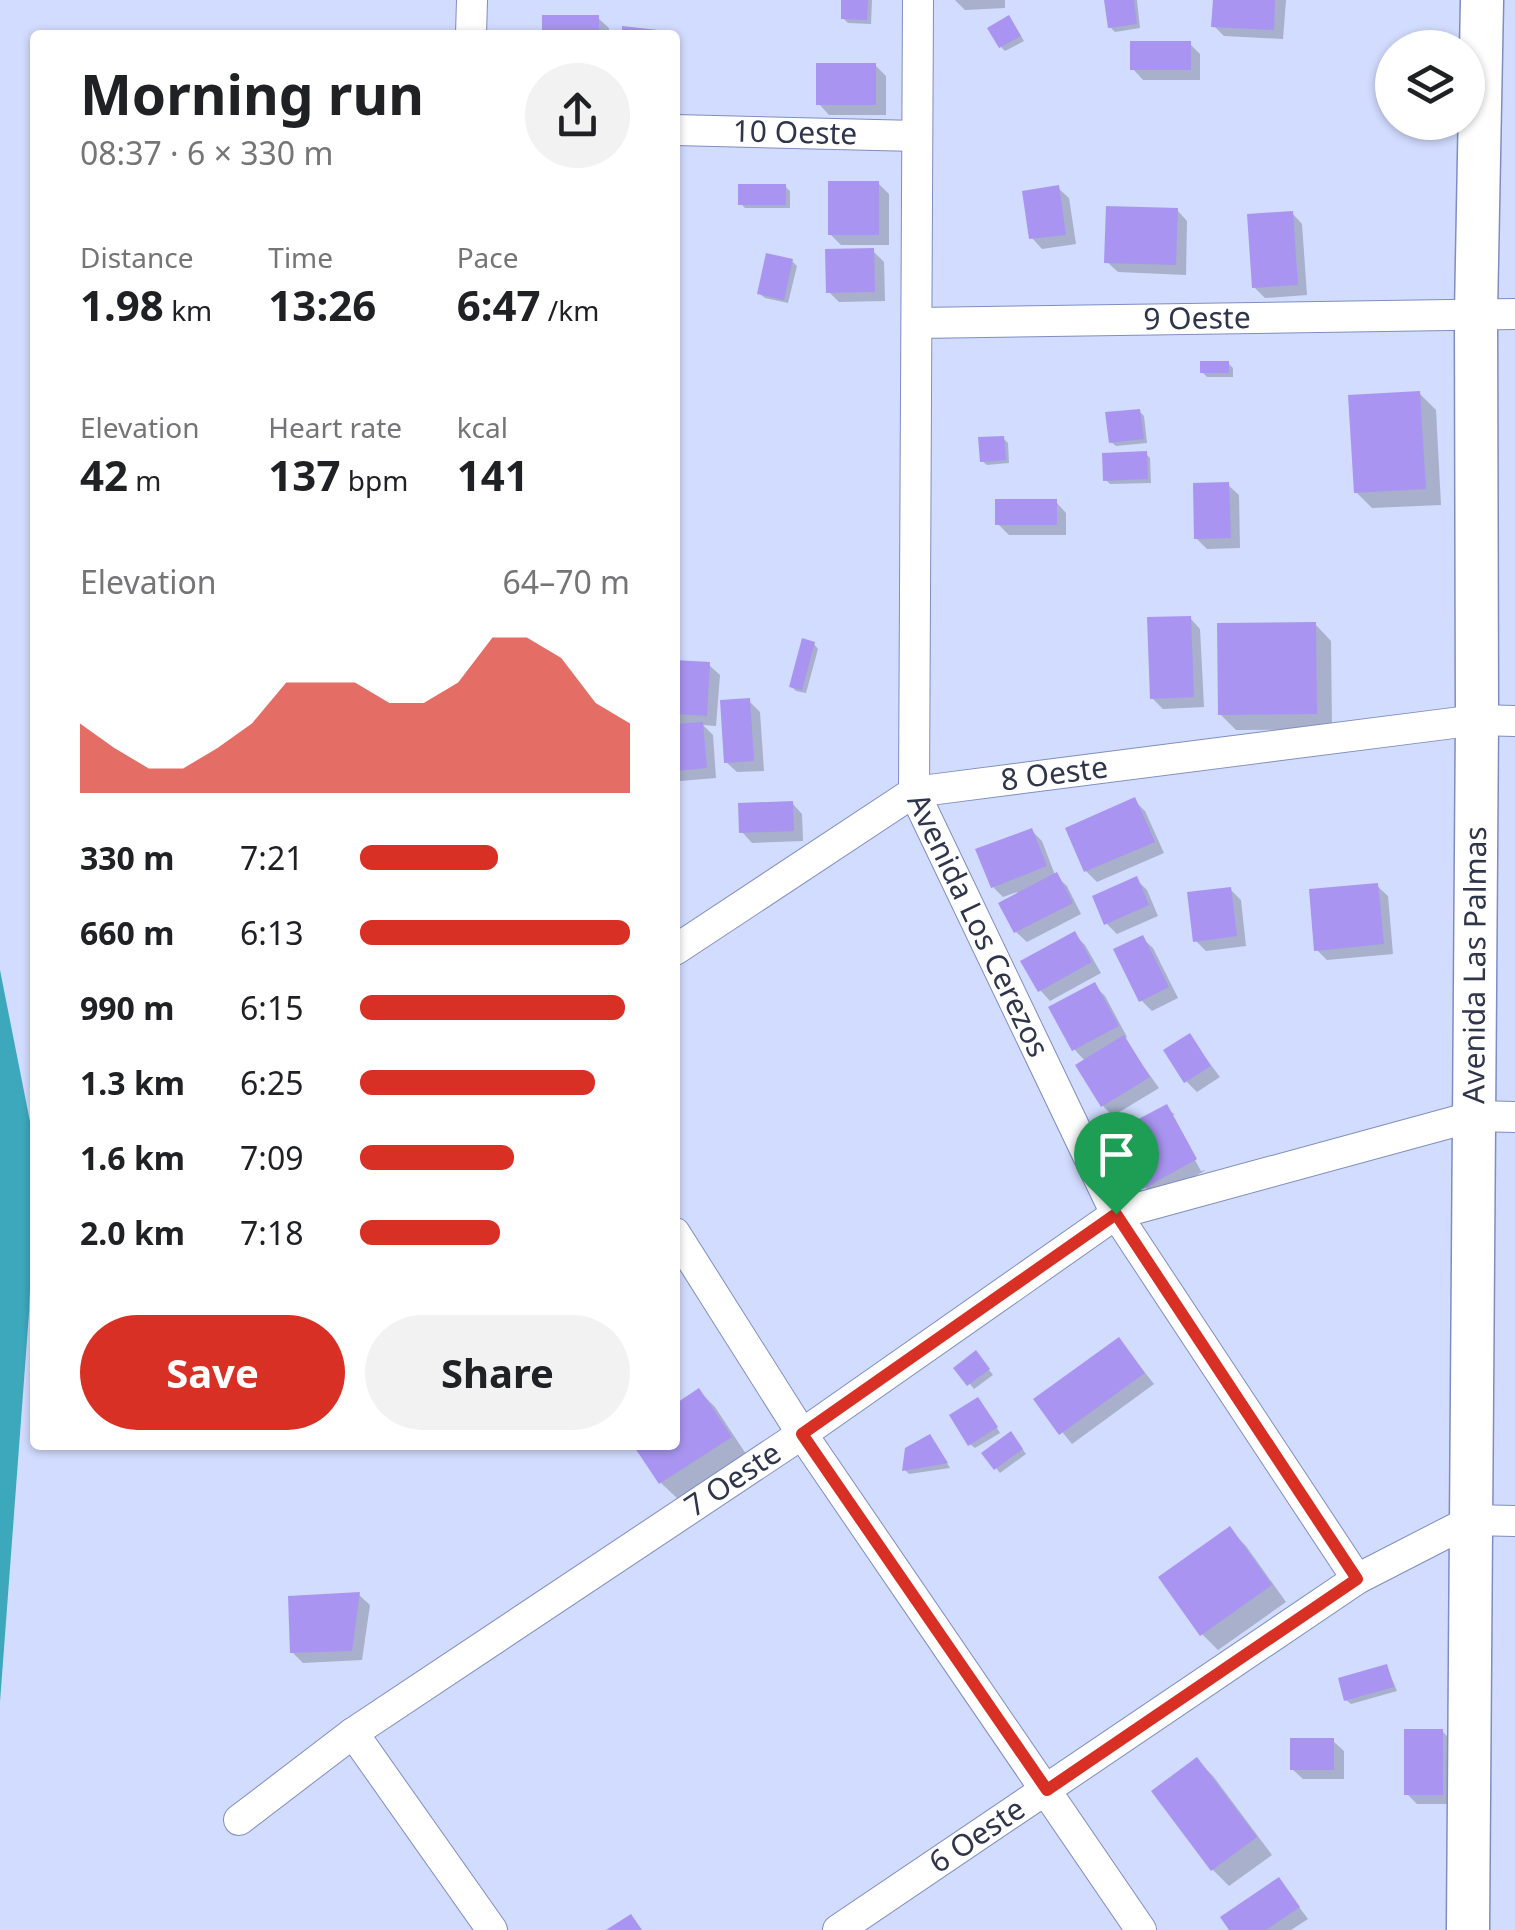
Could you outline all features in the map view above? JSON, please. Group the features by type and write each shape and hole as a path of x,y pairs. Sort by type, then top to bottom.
{"street":[{"path":"470,30 472,0"},
{"name":"Avenida Los Cerezos","path":"918,0 914,792 1116,1214 1357,1579"},
{"name":"Avenida Las Palmas","path":"1468,1930 1472,1520 1495,1116 1496,314 1482,0"},
{"name":"10 Oeste","path":"680,130 917,136"},
{"name":"9 Oeste","path":"916,322 1496,314"},
{"name":"8 Oeste","path":"680,947 914,792 1496,720"},
{"name":"7 Oeste","path":"239,1820 353,1732 802,1434 1116,1214 1495,1116"},
{"path":"680,1240 802,1434 1141,1930"},
{"path":"1472,1520 1515,1521"},
{"name":"6 Oeste","path":"838,1930 1357,1579 1472,1520"},
{"path":"353,1732 492,1930"}],"shaded area":[{"path":"0,970 30,1122 30,1289 0,1702"}],"building":[{"path":"841,0 868,0 867,20 841,19"},
{"path":"1104,0 1134,0 1137,24 1108,28"},
{"path":"1213,0 1275,0 1274,30 1211,27"},
{"path":"542,15 599,15 599,30 542,30"},
{"path":"1009,15 1021,36 999,48 987,28"},
{"path":"622,26 658,30 622,30"},
{"path":"1130,41 1191,41 1191,70 1130,70"},
{"path":"816,63 876,63 876,105 816,105"},
{"path":"828,181 879,181 879,235 828,235"},
{"path":"738,184 786,184 786,205 738,205"},
{"path":"1059,185 1066,235 1029,239 1022,191"},
{"path":"1106,206 1178,208 1176,265 1104,263"},
{"path":"1293,211 1298,285 1252,288 1247,214"},
{"path":"874,248 875,292 826,293 825,249"},
{"path":"766,253 793,259 784,300 757,294"},
{"path":"1200,361 1229,361 1229,373 1200,373"},
{"path":"1420,391 1426,489 1354,493 1348,395"},
{"path":"1140,409 1144,439 1109,443 1105,412"},
{"path":"1004,436 1006,460 980,462 978,437"},
{"path":"1147,451 1148,479 1103,481 1102,453"},
{"path":"1229,482 1231,538 1194,539 1193,483"},
{"path":"995,499 1057,499 1057,525 995,525"},
{"path":"1191,616 1194,697 1150,699 1147,617"},
{"path":"1316,622 1317,714 1218,715 1217,623"},
{"path":"802,638 815,642 802,690 789,687"},
{"path":"680,660 710,662 707,716 680,714"},
{"path":"750,698 754,761 724,763 720,700"},
{"path":"703,722 707,768 680,771 680,724"},
{"path":"1135,797 1155,842 1084,872 1065,828"},
{"path":"793,801 794,831 739,833 738,803"},
{"path":"1032,828 1047,866 991,888 975,849"},
{"path":"1057,872 1073,903 1014,933 998,903"},
{"path":"1137,876 1149,905 1104,925 1092,896"},
{"path":"1378,883 1384,944 1314,951 1309,889"},
{"path":"1231,887 1237,936 1193,942 1187,892"},
{"path":"1075,931 1092,962 1038,992 1020,961"},
{"path":"1143,935 1169,987 1139,1002 1113,949"},
{"path":"1095,982 1119,1026 1072,1051 1048,1007"},
{"path":"1190,1033 1211,1066 1184,1083 1163,1050"},
{"path":"1124,1035 1150,1077 1101,1107 1075,1065"},
{"path":"1167,1104 1197,1159 1143,1189 1112,1133"},
{"path":"1119,1337 1145,1373 1059,1435 1033,1399"},
{"path":"976,1350 990,1369 967,1386 953,1368"},
{"path":"699,1388 732,1437 659,1484 636,1450 680,1450 680,1401"},
{"path":"978,1397 998,1427 968,1446 949,1415"},
{"path":"1011,1431 1023,1449 994,1470 981,1453"},
{"path":"930,1434 948,1463 902,1471 905,1448"},
{"path":"1230,1526 1272,1585 1200,1636 1158,1577"},
{"path":"360,1592 352,1651 290,1653 288,1596"},
{"path":"1387,1664 1394,1687 1344,1701 1338,1678"},
{"path":"1404,1729 1443,1729 1443,1795 1404,1795"},
{"path":"1290,1738 1334,1738 1334,1770 1290,1770"},
{"path":"1197,1757 1257,1837 1211,1871 1151,1791"},
{"path":"1279,1877 1300,1907 1266,1930 1229,1930 1220,1917"},
{"path":"631,1914 642,1930 606,1930"}],"route":[{"path":"1116,1214 1357,1579 1047,1790 802,1434 1116,1214"}]}
